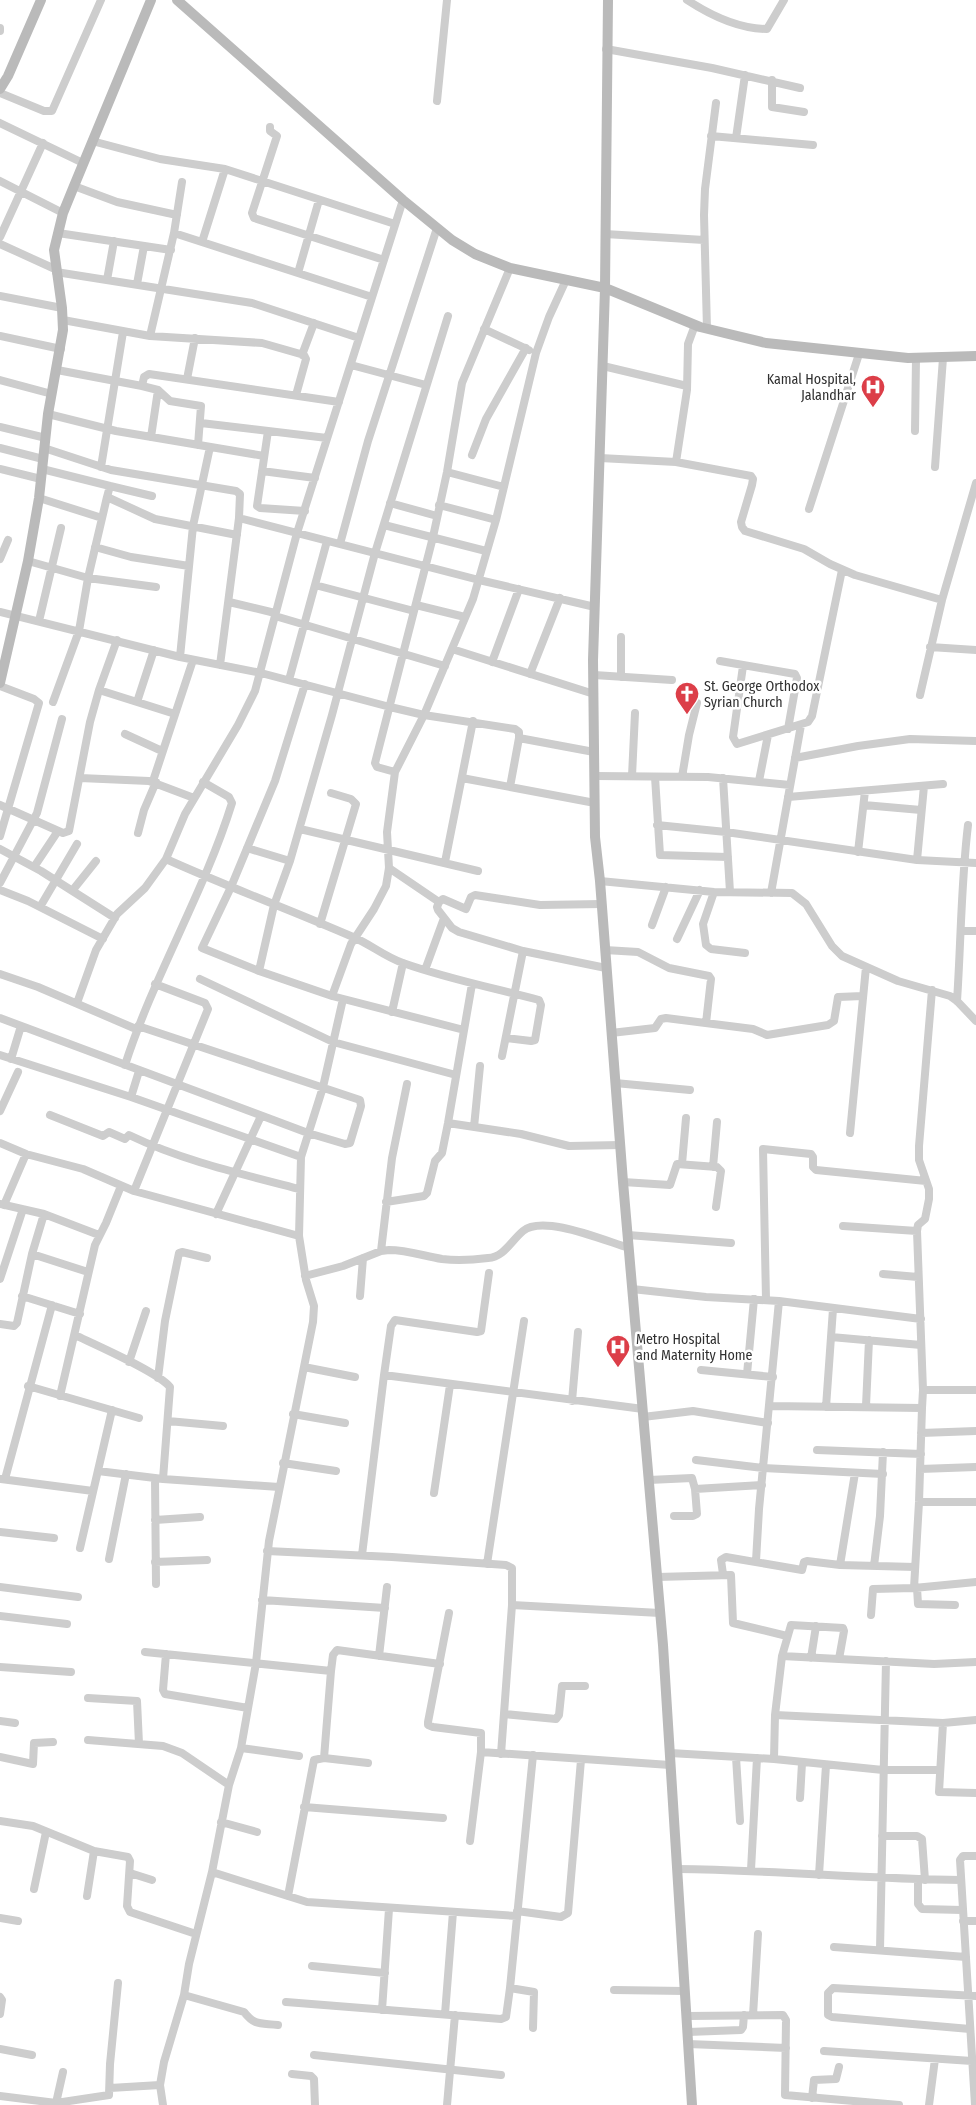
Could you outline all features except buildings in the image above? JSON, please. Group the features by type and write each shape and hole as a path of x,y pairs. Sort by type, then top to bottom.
{"main road":[{"path":"0,89 8,76 41,0"},
{"path":"0,684 3,658 16,616 28,561 39,498 48,414 61,349 63,320 54,250 63,213 151,0"},
{"path":"177,0 403,200 437,228 475,254 510,268 605,288 706,329 766,343 859,354 916,358 976,356"},
{"path":"608,0 605,288 595,607 595,837 660,1613 692,2105"}],"street":[{"path":"0,93 44,111 52,111 101,0"},
{"path":"437,101 447,0"},
{"path":"687,0 713,15 747,26 766,29 771,24 784,0"},
{"path":"606,49 772,80 800,88"},
{"path":"736,138 745,75"},
{"path":"772,80 772,107 804,112"},
{"path":"706,329 705,189 716,103"},
{"path":"0,123 83,163"},
{"path":"270,126 270,131 277,136 252,213 254,218 384,260"},
{"path":"711,136 813,145"},
{"path":"92,141 160,160 225,169 395,224"},
{"path":"0,238 43,143"},
{"path":"202,242 225,169"},
{"path":"0,181 63,213"},
{"path":"150,336 171,250 182,182"},
{"path":"74,186 117,202 177,216"},
{"path":"298,273 320,200"},
{"path":"77,1003 96,950 115,918 145,888 166,858 194,798 247,708 261,673 297,533 403,200"},
{"path":"340,544 389,376 437,228"},
{"path":"58,232 171,250"},
{"path":"174,233 372,297"},
{"path":"605,234 704,240"},
{"path":"106,280 114,241"},
{"path":"0,244 56,270 106,280 252,303 359,338"},
{"path":"137,284 144,246"},
{"path":"395,772 377,767 375,762 426,565 447,472 462,383 510,268"},
{"path":"332,996 351,944 383,893 388,878 387,832 395,772 424,715 465,617 478,580 496,520 536,353 545,326 566,280"},
{"path":"0,296 62,308"},
{"path":"259,971 274,905 300,829 375,553 448,316"},
{"path":"63,320 150,336 262,343 302,354 306,359 296,395"},
{"path":"302,354 314,323"},
{"path":"676,462 687,386 688,344 695,325"},
{"path":"484,329 536,353"},
{"path":"101,467 124,332"},
{"path":"0,336 61,349"},
{"path":"188,379 195,338"},
{"path":"472,455 486,419 526,348"},
{"path":"809,508 859,354"},
{"path":"915,432 916,358"},
{"path":"935,467 944,358"},
{"path":"351,365 426,385"},
{"path":"603,366 687,386"},
{"path":"57,370 142,386 158,390 170,401 201,406 198,445"},
{"path":"142,386 144,376 147,374 339,402"},
{"path":"0,380 52,394"},
{"path":"151,437 158,390"},
{"path":"48,414 108,429 264,456"},
{"path":"201,423 327,438"},
{"path":"0,427 45,443 101,467 238,492 241,498 239,518 220,665"},
{"path":"268,431 258,508 305,511"},
{"path":"180,657 193,526 210,447"},
{"path":"0,448 42,469 152,496"},
{"path":"600,458 676,462 750,476 753,482 741,522 745,531 804,549 842,570 942,600"},
{"path":"0,469 42,469"},
{"path":"262,471 315,478"},
{"path":"447,472 504,487"},
{"path":"920,695 942,600 976,483"},
{"path":"54,702 79,631 88,578 110,486"},
{"path":"107,497 155,518 237,535"},
{"path":"39,498 102,518"},
{"path":"390,502 437,516"},
{"path":"440,504 496,520"},
{"path":"239,518 478,580 595,607"},
{"path":"384,525 486,551"},
{"path":"39,621 62,528"},
{"path":"0,559 8,540"},
{"path":"289,680 327,541"},
{"path":"95,547 131,557 189,566"},
{"path":"28,561 88,578 156,588"},
{"path":"743,666 734,740 739,744 788,730 808,722 812,716 842,570"},
{"path":"315,585 363,599 465,617"},
{"path":"492,662 520,589"},
{"path":"530,674 560,598"},
{"path":"229,602 275,614 304,625 445,666"},
{"path":"0,612 180,657 261,673 390,708 515,729 519,732 510,787"},
{"path":"621,637 621,676"},
{"path":"0,805 58,831 65,833 69,831 90,722 117,640"},
{"path":"930,647 976,650"},
{"path":"452,649 594,694"},
{"path":"137,702 154,650"},
{"path":"138,833 162,751 193,660"},
{"path":"720,662 797,676 788,730"},
{"path":"594,675 672,680"},
{"path":"0,684 34,699 38,703 0,836"},
{"path":"305,684 275,781 231,887 202,948 259,971 332,996 464,1030"},
{"path":"99,690 175,714"},
{"path":"682,777 689,734 697,703"},
{"path":"632,776 635,713"},
{"path":"0,884 34,820 62,719"},
{"path":"445,862 473,722"},
{"path":"771,893 801,725"},
{"path":"124,734 162,751"},
{"path":"759,781 768,735"},
{"path":"518,738 594,752"},
{"path":"795,758 902,740 976,741"},
{"path":"594,776 723,778 790,785"},
{"path":"655,777 660,855 728,857"},
{"path":"80,778 154,782 194,798"},
{"path":"462,778 595,802"},
{"path":"723,778 730,892"},
{"path":"125,1065 137,1027 204,876 233,800 203,782"},
{"path":"788,797 943,784"},
{"path":"917,860 924,786"},
{"path":"858,852 865,791"},
{"path":"320,924 356,802 331,793"},
{"path":"864,805 921,810"},
{"path":"657,825 726,832 917,860 976,864"},
{"path":"957,1001 964,863 968,825"},
{"path":"300,829 478,871"},
{"path":"34,867 58,831"},
{"path":"40,907 55,879 78,844"},
{"path":"247,848 290,861"},
{"path":"0,849 55,879 115,918"},
{"path":"166,858 204,876 355,938 384,955 403,963 541,1002 535,1038 531,1041 506,1038"},
{"path":"72,891 96,861"},
{"path":"389,868 439,902"},
{"path":"600,881 714,892 792,894 800,897 806,904 832,946 848,960 898,981 943,993 957,1001 976,1021"},
{"path":"652,925 666,887"},
{"path":"0,890 40,907 103,939"},
{"path":"677,939 700,890"},
{"path":"714,892 703,924 706,945 711,949 745,952"},
{"path":"602,904 540,905 475,896 471,897 466,909 443,900 439,902 436,908 452,928 459,932 522,951 606,968"},
{"path":"426,970 444,918"},
{"path":"962,931 976,931"},
{"path":"605,950 638,952 669,968 709,976 711,979 706,1023"},
{"path":"502,1056 522,951"},
{"path":"392,1012 403,963"},
{"path":"850,1133 866,967"},
{"path":"0,974 137,1027 357,1099 361,1103 351,1140 345,1144 261,1116 0,1018"},
{"path":"200,979 333,1042 456,1076"},
{"path":"134,1191 208,1009 207,1004 155,984"},
{"path":"386,1202 426,1195 435,1161 442,1153 472,984"},
{"path":"932,990 919,1146 919,1160 929,1194 925,1219 918,1225 917,1231 923,1390 915,1588 918,1604 955,1605"},
{"path":"612,1033 655,1028 662,1019 666,1018 753,1029 770,1035 828,1025 834,1022 838,997 863,996"},
{"path":"163,2105 160,2085 184,1995 196,1934 212,1872 228,1785 241,1748 256,1664 267,1551 314,1313 305,1276 299,1236 301,1157 323,1087 343,999"},
{"path":"11,1059 22,1026"},
{"path":"0,1055 131,1097 301,1157"},
{"path":"474,1127 480,1066"},
{"path":"131,1097 140,1071"},
{"path":"0,1112 18,1072"},
{"path":"615,1083 690,1090"},
{"path":"381,1251 392,1158 407,1084"},
{"path":"50,1115 103,1136 109,1132 126,1139 130,1135 152,1146 299,1190"},
{"path":"216,1214 261,1116"},
{"path":"682,1164 686,1118"},
{"path":"713,1167 716,1122"},
{"path":"448,1123 521,1134 569,1146 620,1145"},
{"path":"0,1143 26,1154 83,1169 134,1191 299,1236"},
{"path":"766,1300 764,1149 811,1154 813,1157 813,1167 816,1170 926,1181"},
{"path":"26,1154 2,1204 44,1214 99,1235"},
{"path":"623,1182 670,1185 675,1165 719,1168 722,1171 716,1207"},
{"path":"60,1396 88,1272 99,1235 106,1224 121,1186"},
{"path":"0,1279 22,1209"},
{"path":"1,1327 16,1326 32,1254 44,1214"},
{"path":"305,1276 327,1271 381,1251 397,1250 444,1259 490,1258 504,1252 524,1230 532,1226 542,1225 564,1228 629,1248"},
{"path":"843,1226 917,1231"},
{"path":"628,1235 731,1244"},
{"path":"158,1378 165,1321 179,1252 206,1258"},
{"path":"32,1254 88,1272"},
{"path":"360,1296 363,1258"},
{"path":"362,1555 391,1326 395,1320 481,1331 489,1274"},
{"path":"883,1274 918,1276"},
{"path":"632,1290 779,1300 921,1319"},
{"path":"22,1296 80,1314"},
{"path":"747,1374 754,1299"},
{"path":"756,1561 779,1300"},
{"path":"52,1305 2,1479 93,1491"},
{"path":"826,1407 833,1308"},
{"path":"129,1362 146,1311"},
{"path":"487,1564 524,1320"},
{"path":"572,1401 578,1332"},
{"path":"75,1335 129,1362 170,1387 168,1421 159,1478 155,1520 156,1584"},
{"path":"831,1337 922,1345"},
{"path":"866,1406 869,1340"},
{"path":"304,1367 355,1377"},
{"path":"701,1370 773,1376"},
{"path":"384,1375 512,1392 643,1413 693,1411 768,1423"},
{"path":"434,1493 450,1385"},
{"path":"28,1386 140,1418"},
{"path":"923,1390 976,1390"},
{"path":"770,1406 922,1408"},
{"path":"80,1548 112,1410"},
{"path":"293,1414 345,1422"},
{"path":"168,1421 223,1426"},
{"path":"921,1433 976,1431"},
{"path":"817,1450 921,1454"},
{"path":"874,1566 883,1474 883,1452"},
{"path":"696,1460 764,1468 883,1474"},
{"path":"283,1463 336,1471"},
{"path":"920,1469 976,1467"},
{"path":"98,1470 159,1478 279,1487"},
{"path":"840,1565 855,1473"},
{"path":"109,1559 126,1474"},
{"path":"649,1480 692,1478 696,1489 697,1514 694,1516 674,1516"},
{"path":"696,1489 762,1485"},
{"path":"919,1502 976,1502"},
{"path":"155,1520 200,1516"},
{"path":"0,1532 54,1538"},
{"path":"267,1551 362,1555 506,1565 512,1568 512,1605 501,1754"},
{"path":"723,1574 721,1560 724,1557 781,1565 799,1571 802,1570 805,1561 840,1565 915,1567"},
{"path":"155,1562 206,1560"},
{"path":"657,1577 723,1574 731,1576 732,1622 787,1636"},
{"path":"870,1615 873,1589 915,1588 976,1582"},
{"path":"0,1587 78,1597"},
{"path":"379,1656 387,1587"},
{"path":"262,1600 385,1608"},
{"path":"512,1605 660,1613"},
{"path":"449,1614 428,1725 480,1732 482,1735 470,1842"},
{"path":"0,1616 67,1624"},
{"path":"774,1759 775,1716 782,1656 791,1625 844,1629 839,1659"},
{"path":"811,1658 816,1626"},
{"path":"324,1758 331,1671 335,1650 440,1664"},
{"path":"145,1652 331,1671"},
{"path":"166,1654 163,1690 165,1694 248,1708"},
{"path":"782,1656 934,1664 976,1662"},
{"path":"880,1950 886,1661"},
{"path":"0,1667 71,1672"},
{"path":"504,1714 556,1719 559,1715 562,1686 585,1686"},
{"path":"88,1698 137,1700 139,1744"},
{"path":"775,1716 943,1722 976,1720"},
{"path":"0,1721 15,1723"},
{"path":"943,1722 939,1792 976,1793"},
{"path":"88,1740 174,1749 228,1785"},
{"path":"0,1757 33,1764 34,1743 53,1742"},
{"path":"241,1748 299,1756"},
{"path":"481,1752 670,1765"},
{"path":"670,1753 774,1759 883,1770 940,1770"},
{"path":"286,2002 504,2018 507,2015 533,1755"},
{"path":"736,1757 740,1820"},
{"path":"288,1896 312,1763 317,1758 324,1758 368,1763"},
{"path":"751,1870 757,1758"},
{"path":"212,1872 288,1896 325,1904 389,1909 561,1916 568,1913 581,1760"},
{"path":"800,1798 802,1763"},
{"path":"819,1875 826,1765"},
{"path":"304,1807 443,1818"},
{"path":"0,1821 33,1826 94,1851 128,1857 130,1873 127,1906 130,1912 196,1934"},
{"path":"221,1822 257,1832"},
{"path":"34,1889 46,1832"},
{"path":"882,1836 917,1836 922,1839 921,1880 918,1904 922,1909 962,1910"},
{"path":"87,1896 94,1851"},
{"path":"975,2105 975,2074 972,2061 974,2039 970,2029 972,1996 966,1961 960,1858 963,1856 976,1856"},
{"path":"677,1869 751,1870 921,1880 961,1880"},
{"path":"130,1873 152,1880"},
{"path":"382,2010 389,1909"},
{"path":"446,2014 453,1912"},
{"path":"0,1918 18,1921"},
{"path":"963,1921 976,1921"},
{"path":"753,2015 758,1934"},
{"path":"834,1946 966,1961 976,1965"},
{"path":"312,1966 385,1973"},
{"path":"0,2096 25,2102 56,2103 108,2096 110,2093 110,2064 118,1983"},
{"path":"510,1988 534,1992 533,2028"},
{"path":"970,2029 832,2017 828,2013 828,1993 833,1988 972,1996"},
{"path":"614,1990 685,1990"},
{"path":"184,1995 244,2012 248,2019 254,2022 278,2025"},
{"path":"0,1997 2,2000 0,2014"},
{"path":"447,2105 455,2015"},
{"path":"688,2032 741,2030 744,2015"},
{"path":"687,2016 780,2015 785,2017 785,2095 899,2105"},
{"path":"688,2044 786,2048"},
{"path":"0,2049 32,2055"},
{"path":"824,2051 972,2061"},
{"path":"314,2055 501,2075"},
{"path":"929,2105 935,2059"},
{"path":"812,2098 814,2080 836,2079 839,2066"},
{"path":"56,2103 62,2072"},
{"path":"292,2074 314,2078 315,2105"},
{"path":"110,2088 160,2085"}],"place":[{"name":"Kamal Hospital, Jalandhar","path":"873,408"},
{"name":"St. George Orthodox Syrian Church","path":"687,715"},
{"name":"Metro Hospital and Maternity Home","path":"618,1368"}]}
